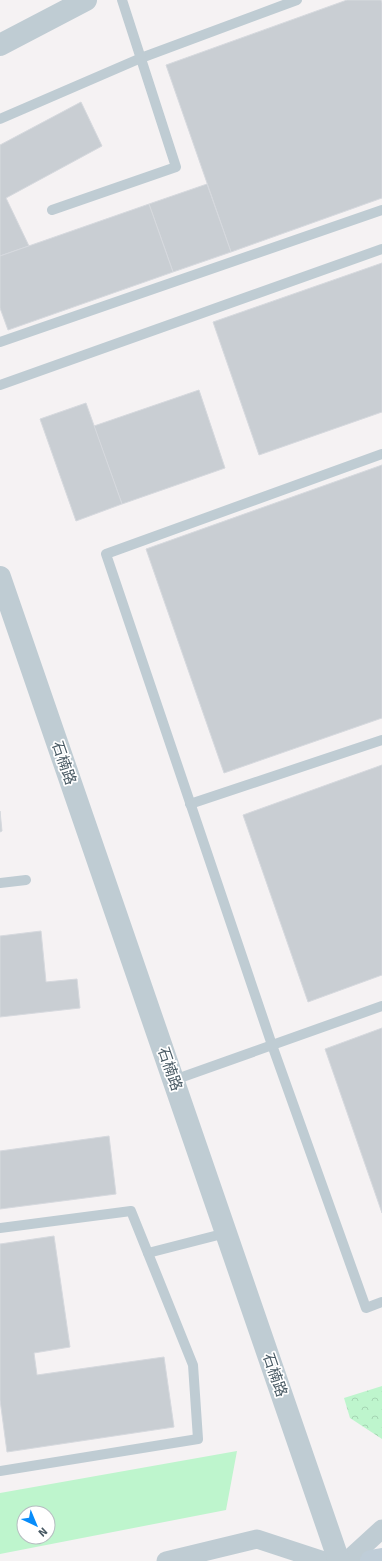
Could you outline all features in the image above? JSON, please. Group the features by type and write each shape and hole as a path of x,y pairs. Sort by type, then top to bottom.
{"main road":[{"path":"371,1561 382,1559"}],"street":[{"path":"0,45 86,0"},
{"name":"石楠路","path":"0,577 339,1561"},
{"path":"347,1561 382,1529"},
{"path":"166,1561 257,1539 324,1561"}],"lane":[{"path":"52,210 176,166 122,0"},
{"path":"0,119 141,58 297,0"},
{"path":"0,342 382,210"},
{"path":"0,385 382,249"},
{"path":"382,454 106,554 272,1045 366,1308 382,1302"},
{"path":"190,804 382,740"},
{"path":"0,883 26,880"},
{"path":"174,1080 382,1006"},
{"path":"0,1228 131,1211 193,1365 198,1439 0,1471"},
{"path":"148,1253 226,1232"}],"green space":[{"path":"382,1386 382,1439 350,1418 344,1398"},
{"path":"237,1451 226,1510 56,1543 56,1505 16,1505 16,1545 46,1545 0,1554 0,1493"}],"building":[{"path":"347,0 381,0 382,3 382,198 231,252 166,65"},
{"path":"81,102 102,146 6,198 29,246 0,256 0,145"},
{"path":"207,184 231,252 173,272 149,204"},
{"path":"149,204 173,272 8,330 0,308 0,256"},
{"path":"382,263 382,412 259,455 213,322"},
{"path":"199,390 225,468 122,504 94,426"},
{"path":"86,403 122,504 76,521 40,419"},
{"path":"382,465 382,718 224,773 146,549"},
{"path":"382,765 382,975 308,1002 243,815"},
{"path":"0,811 2,831 0,832"},
{"path":"41,931 46,982 77,979 80,1008 0,1017 0,936"},
{"path":"382,1028 382,1213 325,1049"},
{"path":"109,1136 116,1194 0,1209 0,1151"},
{"path":"54,1236 70,1347 34,1353 37,1375 164,1357 174,1427 7,1452 0,1400 0,1244"}]}
